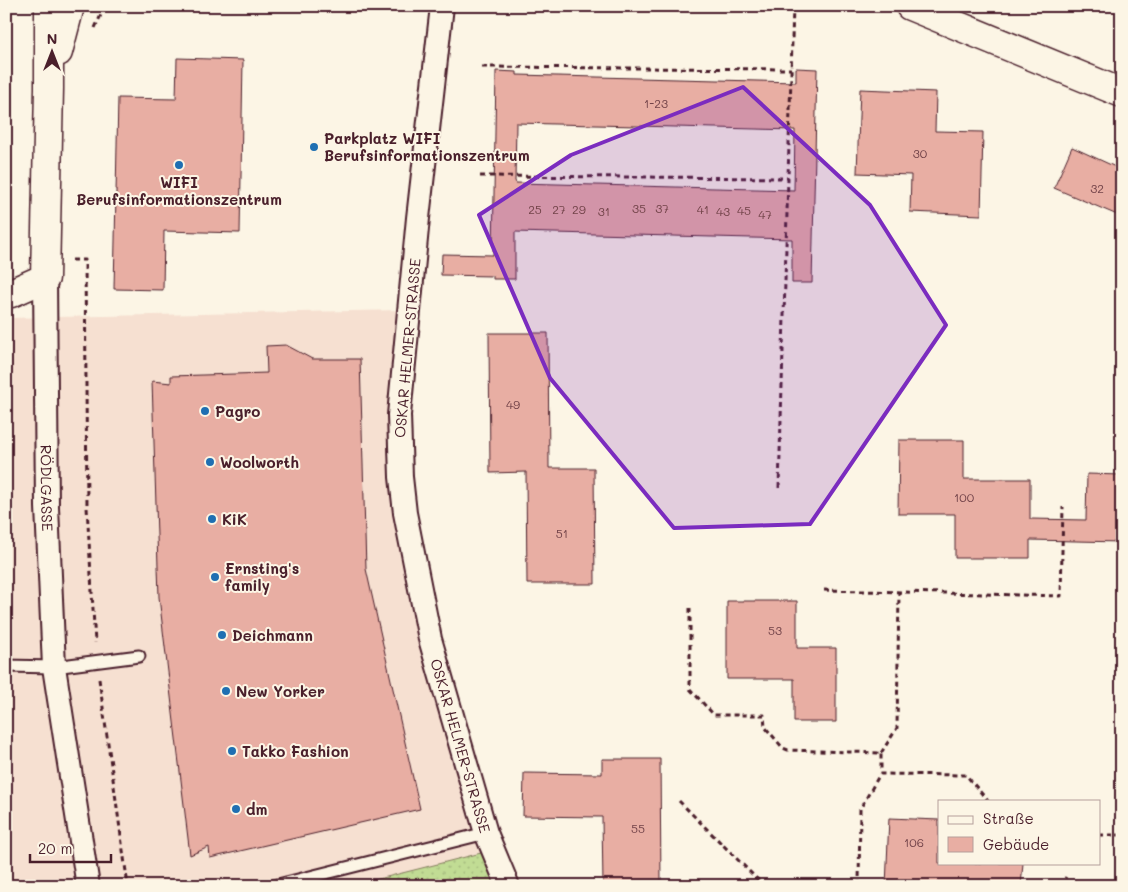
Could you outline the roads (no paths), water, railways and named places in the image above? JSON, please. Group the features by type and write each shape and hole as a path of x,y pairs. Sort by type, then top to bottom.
{"street":[{"name":"RÖDLGASSE","path":"49,6 46,269 47,507 54,667 88,886"},
{"name":"RÖDLGASSE","path":"49,88 70,6"},
{"name":"OSKAR HELMER-STRASSE","path":"442,6 418,218 399,415 400,468 405,513 430,639 486,833 508,886"},
{"path":"910,6 941,12 1122,92"},
{"path":"6,293 11,293 46,269"}],"lane":[{"path":"6,666 54,667 139,656"},
{"path":"274,886 486,833"}],"place":[{"name":"Parkplatz WIFI Berufsinformationszentrum","path":"314,147"},
{"name":"WIFI Berufsinformationszentrum","path":"179,165"},
{"name":"Pagro","path":"205,411"},
{"name":"Woolworth","path":"210,462"},
{"name":"KiK","path":"212,519"},
{"name":"Ernsting's family","path":"215,577"},
{"name":"Deichmann","path":"222,635"},
{"name":"New Yorker","path":"226,691"},
{"name":"Takko Fashion","path":"232,751"},
{"name":"dm","path":"236,809"}]}
